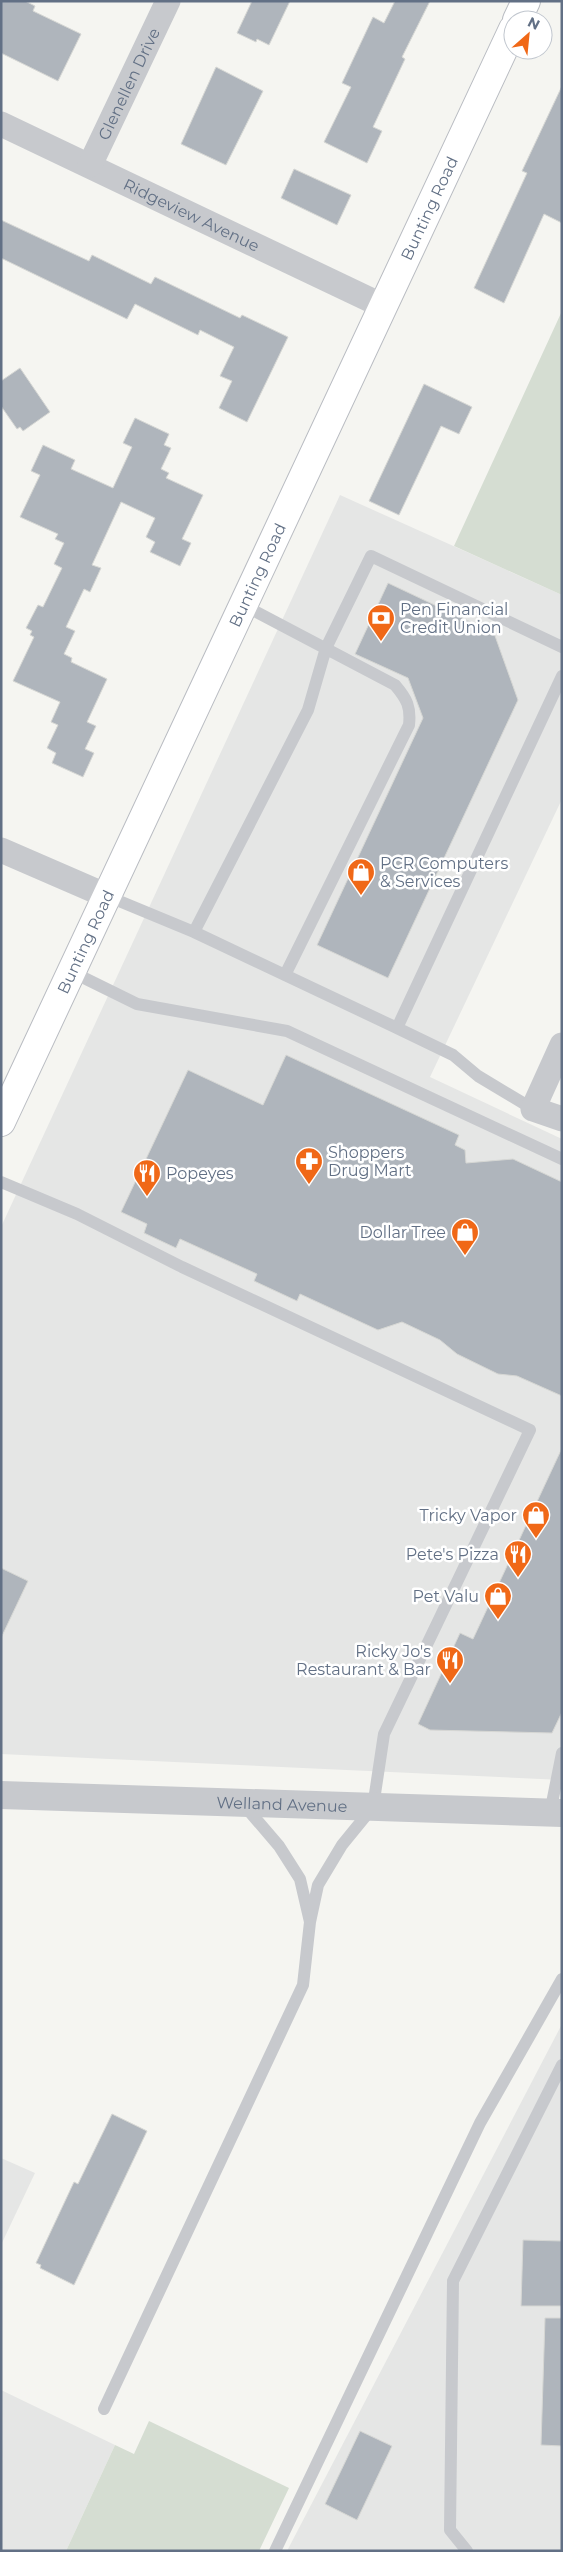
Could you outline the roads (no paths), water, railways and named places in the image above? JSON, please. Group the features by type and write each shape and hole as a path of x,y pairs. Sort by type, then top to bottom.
{"main road":[{"name":"Bunting Road","path":"1,1122 503,50"}],"street":[{"name":"Glenellen Drive","path":"90,166 168,1"},
{"name":"Ridgeview Avenue","path":"1,124 383,306"},
{"path":"1,850 106,896"},
{"path":"562,1045 533,1109 562,1119"},
{"name":"Welland Avenue","path":"1,1795 556,1813"}],"lane":[{"path":"194,932 308,710 326,648 371,556 562,647"},
{"path":"243,605 395,684 408,700 410,712 409,726 285,975"},
{"path":"397,1028 562,676"},
{"path":"106,896 194,932 453,1055 478,1076 533,1109"},
{"path":"72,972 137,1004 287,1031 562,1159"},
{"path":"1,1182 77,1214 182,1267 530,1430 384,1734 374,1807 342,1845 318,1884 310,1922 303,1985 104,2409"},
{"path":"556,1813 562,1753"},
{"path":"242,1802 279,1846 300,1879 310,1922"},
{"path":"275,2551 480,2123 562,1979"},
{"path":"467,2551 450,2530 453,2281 562,2065"}],"place":[{"name":"Pen Financial Credit Union","path":"381,642"},
{"name":"PCR Computers & Services","path":"361,896"},
{"name":"Shoppers Drug Mart","path":"309,1185"},
{"name":"Popeyes","path":"147,1197"},
{"name":"Dollar Tree","path":"465,1256"},
{"name":"Tricky Vapor","path":"536,1539"},
{"name":"Pete's Pizza","path":"518,1578"},
{"name":"Pet Valu","path":"498,1620"},
{"name":"Ricky Jo's Restaurant & Bar","path":"450,1684"}]}
